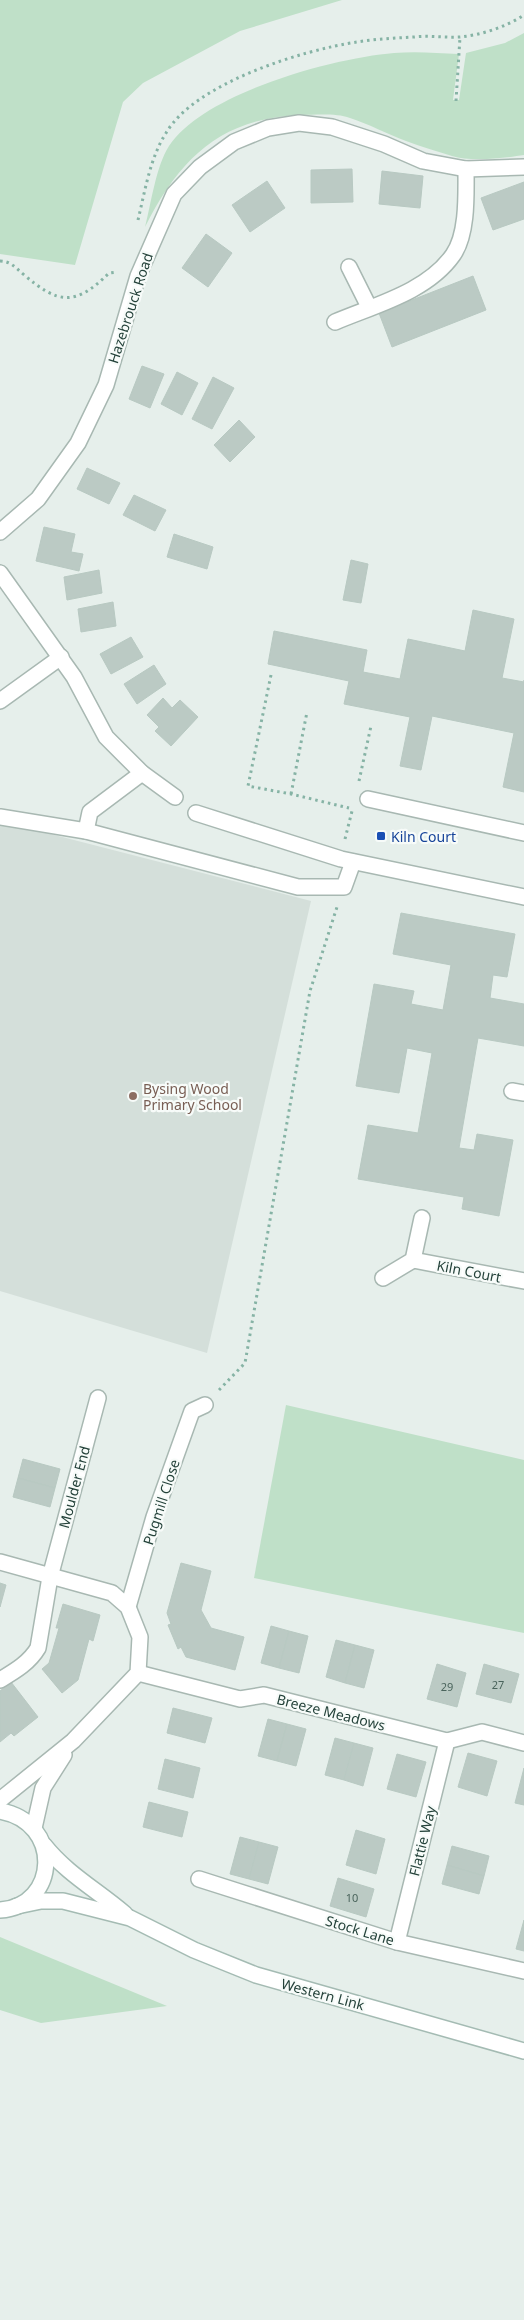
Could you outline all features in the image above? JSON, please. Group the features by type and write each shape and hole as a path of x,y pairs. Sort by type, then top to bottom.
{"street":[{"name":"Hazebrouck Road","path":"0,532 38,499 78,443 106,385 138,276 174,194 200,167 234,142 268,128 299,123 332,127 384,144 423,160 466,169 524,167"},
{"path":"335,322 416,287 440,269 454,254 462,230 466,198 466,169"},
{"path":"349,267 369,307"},
{"path":"0,573 74,677 106,737 142,773 175,797"},
{"path":"0,701 61,658"},
{"path":"86,831 90,812 142,773"},
{"path":"368,799 524,833"},
{"path":"196,813 353,862 524,897"},
{"path":"0,817 86,831 298,887 344,887 353,862"},
{"path":"383,1278 413,1260 422,1218"},
{"name":"Kiln Court","path":"413,1260 524,1282"},
{"name":"Moulder End","path":"0,1680 24,1665 32,1658 38,1648 50,1577 98,1398"},
{"name":"Pugmill Close","path":"128,1607 154,1517 192,1411 205,1405"},
{"path":"0,1562 112,1593 128,1607 140,1637 138,1673 73,1741 0,1800"},
{"name":"Breeze Meadows","path":"138,1673 240,1699 264,1695 447,1740 482,1732 524,1743"},
{"name":"Flattie Way","path":"397,1942 447,1740"},
{"path":"0,1811 11,1813 24,1819 34,1828 43,1788 73,1741"},
{"name":"Western Link","path":"34,1828 44,1844 72,1875 99,1892 130,1918"},
{"path":"17,1906 29,1898 39,1887 45,1873 44,1844"},
{"name":"Stock Lane","path":"199,1879 397,1942 524,1971"},
{"name":"Western Link","path":"0,1910 41,1900 63,1901 130,1918 194,1950 256,1975 524,2051"}],"path":[{"path":"136,227 153,165 166,132 180,116 210,92 242,76 290,59 357,42 422,36 460,37 514,22 524,15"},
{"path":"456,100 460,37"},
{"path":"0,261 8,261 40,288 54,296 73,298 96,286 109,273 123,272 138,276"},
{"path":"271,674 248,786 292,794 352,809"},
{"path":"292,794 307,712"},
{"path":"205,1405 245,1363 310,991 344,887"}],"shaded area":[{"name":"Bysing Wood Primary School","path":"0,821 311,901 207,1353 0,1291"}],"green space":[{"path":"0,0 342,0 240,31 143,83 123,102 75,265 0,254"},
{"path":"524,33 524,155 488,159 460,158 412,143 344,116 301,115 273,118 248,124 206,146 173,181 158,202 145,227 157,174 169,146 186,127 210,110 239,95 305,71 338,62 368,56 418,52 459,54 453,100 459,100 466,53 505,43"},
{"path":"286,1405 524,1460 524,1633 254,1578"},
{"path":"0,1937 167,2006 41,2023 0,2010"}],"building":[{"path":"352,169 353,202 311,203 311,170"},
{"path":"382,171 423,176 420,208 379,204"},
{"path":"267,181 285,208 250,232 232,205"},
{"path":"524,182 524,219 493,230 481,198"},
{"path":"206,234 232,253 208,287 182,268"},
{"path":"473,276 486,310 392,347 379,313"},
{"path":"142,366 164,374 150,408 129,399"},
{"path":"177,372 198,383 182,415 161,404"},
{"path":"213,377 234,388 212,429 192,419"},
{"path":"239,420 255,437 230,462 214,445"},
{"path":"87,468 120,483 109,504 77,489"},
{"path":"134,495 166,510 155,531 123,515"},
{"path":"44,527 75,534 71,552 83,554 79,571 36,561"},
{"path":"174,534 213,547 207,569 167,557"},
{"path":"351,560 368,564 361,603 343,600"},
{"path":"99,570 102,593 67,600 64,577"},
{"path":"113,602 116,626 81,632 78,609"},
{"path":"473,610 514,619 502,678 524,682 524,792 503,787 514,733 432,716 421,770 400,766 410,717 344,704 349,681 268,664 274,631 367,650 363,672 400,679 408,639 465,651"},
{"path":"131,637 143,657 111,674 100,654"},
{"path":"154,665 166,684 137,704 124,684"},
{"path":"163,698 172,708 180,700 198,717 171,746 155,731 159,727 147,715"},
{"path":"401,913 515,934 507,977 493,975 490,998 524,1004 524,1046 478,1038 459,1148 474,1150 477,1134 513,1140 499,1216 462,1209 464,1197 358,1179 368,1125 418,1133 432,1053 407,1048 399,1093 356,1086 374,984 414,991 411,1004 443,1010 451,965 393,954"},
{"path":"23,1459 60,1469 55,1488 18,1478"},
{"path":"18,1478 55,1488 50,1507 13,1497"},
{"path":"181,1563 211,1571 201,1610 211,1628 244,1637 235,1670 186,1657 181,1647 178,1649 168,1625 171,1624 167,1613"},
{"path":"0,1583 6,1585 0,1607"},
{"path":"63,1604 100,1615 93,1641 89,1639 78,1680 62,1693 42,1669 49,1663 59,1628 56,1628"},
{"path":"271,1626 289,1631 279,1668 261,1663"},
{"path":"289,1631 308,1636 299,1673 279,1668"},
{"path":"336,1640 355,1645 345,1683 326,1677"},
{"path":"355,1645 374,1650 364,1688 345,1683"},
{"path":"437,1664 466,1673 457,1707 427,1699"},
{"path":"484,1664 519,1674 511,1703 476,1694"},
{"path":"11,1682 38,1717 14,1736 11,1733 0,1742 0,1691"},
{"path":"173,1708 212,1718 205,1743 167,1733"},
{"path":"268,1719 287,1724 277,1761 258,1756"},
{"path":"287,1724 306,1729 296,1766 277,1761"},
{"path":"335,1738 354,1743 344,1780 325,1775"},
{"path":"354,1743 373,1748 363,1786 344,1780"},
{"path":"468,1753 497,1761 487,1796 458,1787"},
{"path":"397,1754 426,1762 416,1797 387,1789"},
{"path":"165,1759 200,1768 193,1798 158,1789"},
{"path":"524,1768 524,1805 515,1803"},
{"path":"149,1802 188,1812 182,1837 143,1827"},
{"path":"356,1830 385,1839 376,1874 346,1865"},
{"path":"240,1837 259,1842 249,1879 230,1874"},
{"path":"259,1842 278,1847 268,1884 249,1879"},
{"path":"452,1846 489,1856 484,1876 447,1865"},
{"path":"447,1865 484,1876 479,1894 442,1884"},
{"path":"338,1878 374,1889 366,1917 330,1906"},
{"path":"524,1920 524,1951 516,1949"}],"place":[{"name":"Kiln Court","path":"381,836"},
{"name":"Bysing Wood Primary School","path":"133,1096"}]}
